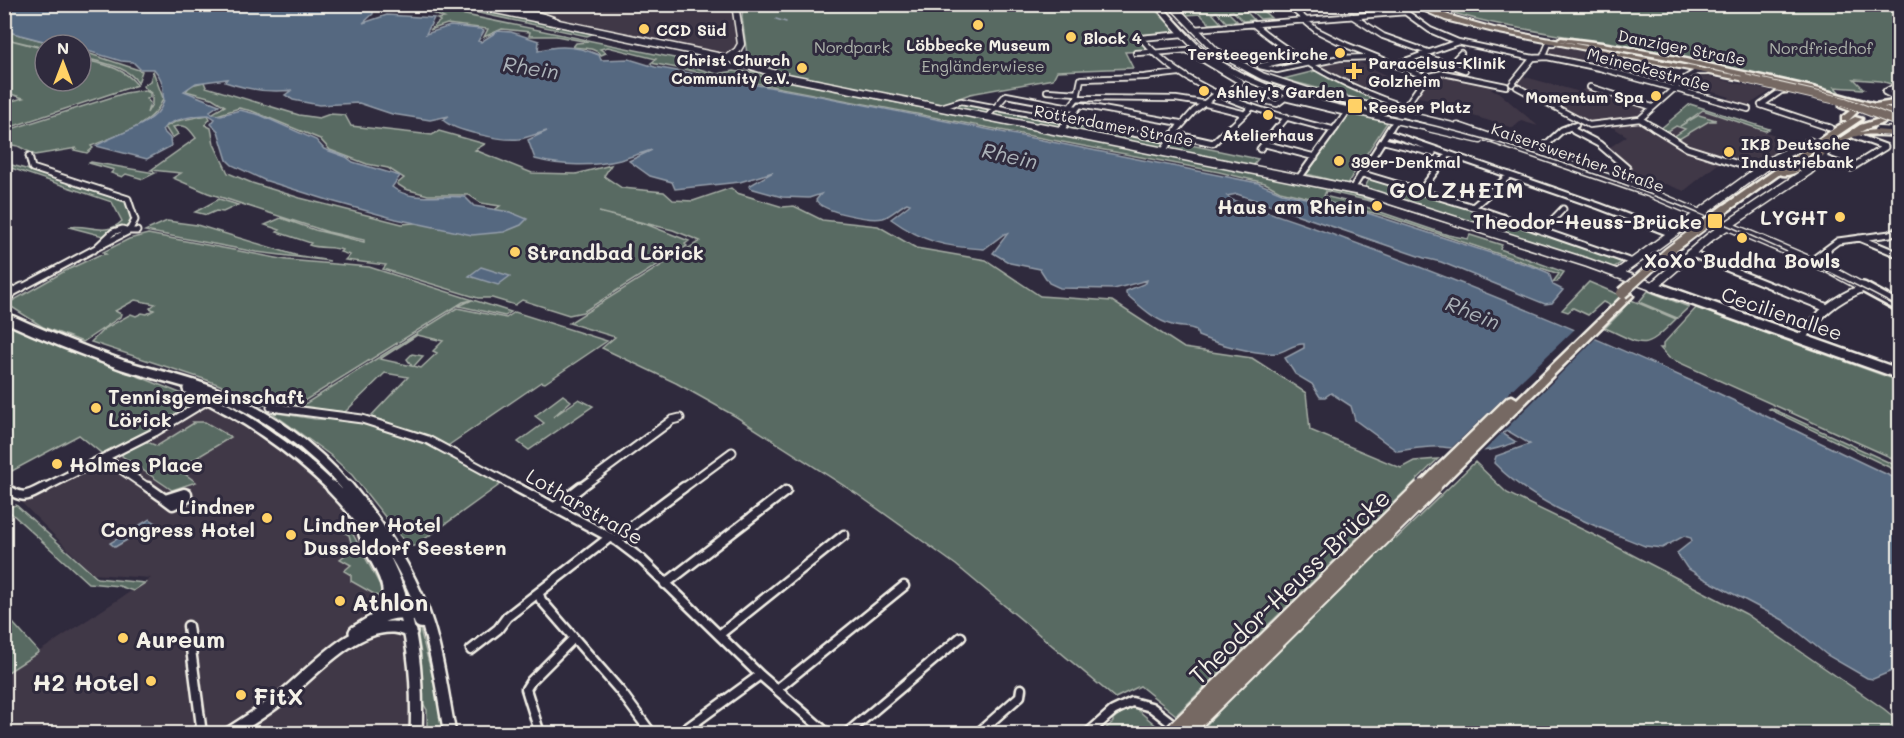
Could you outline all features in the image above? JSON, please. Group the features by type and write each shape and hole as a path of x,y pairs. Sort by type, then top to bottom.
{"highway":[{"name":"Danziger Straße","path":"1420,4 1477,23 1557,42 1746,78"},
{"name":"Danziger Straße","path":"1412,8 1484,27 1746,78 1892,114"}],"main road":[{"name":"Danziger Straße","path":"1557,42 1684,61 1830,98"},
{"name":"Danziger Straße","path":"1590,48 1830,98"},
{"path":"1830,98 1892,114"},
{"path":"1830,98 1892,114"},
{"path":"1830,98 1854,109 1856,125"},
{"path":"1728,210 1841,128 1892,114"},
{"path":"1774,175 1789,159 1830,128 1856,125 1892,114"},
{"path":"1784,174 1797,170 1824,155 1856,125"},
{"path":"1443,473 1668,252 1856,125 1883,132 1899,133"},
{"name":"Theodor-Heuss-Brücke","path":"1170,734 1443,473"},
{"name":"Theodor-Heuss-Brücke","path":"1184,734 1443,473"}],"street":[{"name":"Rotterdamer Straße","path":"467,4 544,18"},
{"name":"Rotterdamer Straße","path":"476,4 726,58 782,76 1352,189 1652,287"},
{"name":"Kaiserswerther Straße","path":"1156,4 1183,34 1215,61 1252,80 1348,111 1399,113 1512,147 1615,183 1691,213 1703,212"},
{"name":"Kaiserswerther Straße","path":"1171,4 1222,55 1262,76 1311,92 1466,129 1703,212 1811,261 1899,307"},
{"path":"726,58 737,51 741,44 737,5"},
{"path":"1290,7 1323,34 1426,77 1440,73 1506,86"},
{"path":"1194,29 1405,12 1412,8"},
{"name":"Meineckestraße","path":"1405,12 1430,30 1458,42 1636,76 1748,109"},
{"path":"1352,16 1383,36 1428,52"},
{"path":"1253,24 1268,38 1299,57 1399,113"},
{"path":"1183,34 1141,37 1153,52 1179,73 1218,93 1252,107 1334,129"},
{"path":"1394,65 1458,42"},
{"path":"1544,57 1549,43 1557,42"},
{"path":"1136,53 1185,49 1242,83 1234,87 1237,90 1274,103 1279,103 1286,98 1348,111 1299,178"},
{"path":"1449,65 1461,53"},
{"path":"1421,55 1465,70"},
{"path":"1299,57 1260,66 1265,70 1273,70 1340,58 1373,56"},
{"path":"1533,58 1514,85 1581,123 1640,119 1688,148 1760,171"},
{"path":"1640,119 1673,88 1694,73 1708,72"},
{"path":"1071,105 1078,95 1080,80 1179,73"},
{"path":"1352,189 1384,141 1399,113 1426,77"},
{"path":"1892,114 1885,92 1899,84"},
{"path":"1590,87 1652,107"},
{"path":"1789,90 1781,91 1761,105 1830,128"},
{"path":"1047,92 1176,99 1242,113"},
{"path":"1164,150 1180,123 1202,103 1218,93"},
{"path":"988,116 1006,95 1180,123"},
{"path":"941,107 959,101 1170,140"},
{"path":"1061,130 1079,106"},
{"path":"1173,134 1213,142 1242,113 1252,107"},
{"path":"1260,149 1287,117"},
{"path":"1537,153 1561,130 1581,123"},
{"path":"1652,287 1689,253 1808,171 1824,155 1851,168 1885,147 1856,125"},
{"path":"1572,126 1574,131 1599,144 1627,168 1614,180"},
{"path":"1388,133 1672,234"},
{"path":"1384,141 1448,155"},
{"path":"1617,274 1781,155 1810,142"},
{"path":"1265,144 1315,157"},
{"path":"1421,190 1448,155"},
{"path":"6,296 133,231 135,220 128,199 32,168 29,156"},
{"path":"1363,174 1473,207 1632,262"},
{"path":"1473,207 1510,175"},
{"path":"1542,231 1563,209"},
{"path":"1684,226 1701,236 1710,237"},
{"path":"1811,261 1838,241 1890,234 1899,229"},
{"path":"1857,237 1899,255"},
{"path":"1689,253 1824,307"},
{"name":"Cecilienallee","path":"1652,287 1899,374"},
{"path":"1802,338 1824,307 1840,297 1863,288"},
{"path":"4,311 15,317 9,319"},
{"path":"9,319 49,338 214,396 280,427 313,452 366,507 396,555 427,623 450,734"},
{"path":"4,487 17,496 26,497 155,432 214,396"},
{"path":"214,396 288,445 333,487 363,525 397,586 411,632 415,656 416,734"},
{"name":"Lotharstraße","path":"271,407 352,417 417,436 614,539 642,560 760,675 828,734"},
{"path":"555,507 672,420 680,418"},
{"path":"471,650 498,629 507,617 531,598 732,452"},
{"path":"105,458 165,499"},
{"path":"665,584 786,491"},
{"path":"342,647 351,636 375,619 389,605 391,596 379,565 363,535 363,525"},
{"path":"719,635 844,534"},
{"path":"777,689 904,586"},
{"path":"539,594 541,600 573,639 621,692 652,734"},
{"path":"375,619 405,612 415,615 420,622 427,623"},
{"path":"188,626 202,734"},
{"path":"228,734 282,697 342,647 364,633 384,626 399,627 411,632"},
{"path":"846,734 961,637"},
{"path":"540,734 526,689 531,681 573,639"},
{"path":"679,734 760,675"},
{"path":"977,734 1020,696 1021,689"},
{"path":"1087,734 1117,708 1136,701 1151,705 1184,734"}],"shaded area":[{"path":"480,5 734,5 738,46 723,56"},
{"path":"1548,43 1586,50 1582,65 1544,57"},
{"name":"Paracelsus-Klinik Golzheim","path":"1353,59 1393,79 1382,88 1368,84 1362,89 1316,64"},
{"path":"1697,74 1771,91 1745,107 1726,101 1730,97 1685,84"},
{"path":"1436,75 1447,75 1494,86 1491,90 1497,91 1538,126 1521,121 1513,128 1440,106 1443,102 1414,96 1427,79"},
{"path":"1518,75 1580,92 1585,88 1651,107 1641,119 1659,130 1690,104 1769,129 1766,132 1795,142 1757,167 1724,159 1684,191 1666,184 1659,185 1625,173 1627,167 1607,149 1627,136 1606,123 1584,125 1512,85"},
{"path":"213,402 286,446 351,513 389,590 400,601 411,655 413,733 5,734 5,674 151,578 93,574 20,501 107,458 202,404"}],"green space":[{"path":"743,4 1151,5 1177,33 1140,38 1150,51 1125,52 1133,68 1057,71 1053,79 970,94 941,105 781,73 748,62 742,17"},
{"path":"1177,5 1316,5 1261,9 1271,18 1260,19 1250,10 1245,10 1254,20 1243,21 1233,11 1228,12 1237,21 1226,22 1217,12 1212,13 1221,23 1210,24 1200,14 1187,15"},
{"name":"Nordfriedhof","path":"1429,5 1899,5 1899,82 1894,85 1881,81 1854,79 1864,89 1835,87 1840,93 1831,93 1598,42 1492,23"},
{"path":"422,6 679,59 694,56 697,57 685,65 717,74 734,71 1138,150 741,72 739,71 756,72 739,65 741,64 780,78 1352,191 1597,270 1359,195 1179,158 1356,195 1379,203 1326,191 1324,196 1357,204 1448,235 1468,239 1470,235 1502,245 1500,249 1564,272 1557,282 1553,282 1559,274 1382,215 1280,191 1265,183 1219,172 651,63 656,59 608,47 600,49 606,53 601,55 592,49 573,47 576,43 588,42 556,36 529,36 530,32 502,29 484,37 488,29 447,24 430,30 440,21 437,19 444,18 419,8"},
{"path":"477,8 595,33 587,36 474,12"},
{"path":"5,31 33,38 33,45 11,40 33,46 33,93 93,93 93,62 119,70 137,85 5,129 5,103 23,98 5,92"},
{"path":"93,55 142,71 138,83 127,72 93,60"},
{"path":"1319,70 1394,104 1392,108 1283,79"},
{"path":"153,71 163,98 159,108 143,123 91,146 93,148 87,153 74,150 77,148 35,155 18,146 5,144 5,131 125,93 144,90 150,93 147,99 150,103 147,113 152,104 152,94 143,86 150,81"},
{"path":"204,82 206,87 299,115 319,118 330,114 345,115 351,126 432,135 439,131 485,144 475,150 532,173 576,174 611,165 604,176 622,188 664,192 673,200 693,201 731,188 737,193 783,207 794,206 822,220 878,226 916,248 986,260 1040,296 1112,301 1184,348 1252,358 1306,393 1310,430 1401,468 1414,461 1438,459 1176,715 1140,686 1115,698 956,565 857,494 735,416 676,383 602,348 615,337 569,323 700,241 673,230 599,212 648,225 689,241 685,244 687,246 583,312 569,315 522,300 515,305 492,298 478,298 383,269 386,265 345,260 350,255 340,252 342,250 309,245 311,243 277,232 280,230 265,225 281,218 315,230 364,242 364,240 328,232 208,193 173,178 181,173 151,170 196,138 189,129 181,126 173,127 178,134 172,138 165,127 177,121 208,115 210,119 205,125 211,128 214,144 228,173 300,198 402,224 484,217 500,206 481,203 469,195 428,195 405,189 397,184 404,178 388,168 367,164 330,150 320,139 252,111 239,108 217,115 211,114 225,106 212,98 186,91 191,85"},
{"path":"953,102 1167,140 1258,159 1252,166 944,106"},
{"path":"1690,104 1769,129 1765,131 1703,110 1680,126 1699,115 1716,120 1711,119 1714,121 1709,121 1679,139 1673,137 1685,129 1676,126 1665,133 1659,130"},
{"name":"Reeser Platz","path":"1349,113 1388,121 1347,184 1307,174"},
{"path":"5,163 121,197 126,201 133,222 128,228 112,230 103,236 69,227 109,229 122,221 112,202 5,166"},
{"path":"89,163 155,173 143,179 126,174 122,177 111,173 114,170"},
{"path":"1370,178 1472,209 1624,261 1613,268 1364,189"},
{"path":"219,199 238,205 223,212 216,211 207,215 195,212"},
{"path":"167,221 197,225 295,255 330,261 256,252 145,231"},
{"path":"148,234 287,260 369,267 511,312 505,316 459,306 472,300 463,302 296,406 267,403 262,406 240,393 207,380 91,342 104,329 131,314 136,316 154,310 150,308 155,304 135,300 115,311 121,314 120,317 83,342 43,327 7,304 65,271 106,254 103,252 129,239"},
{"path":"1589,282 1676,319 1657,337 1643,343 1605,328 1622,311 1603,302 1588,315 1573,308 1568,312 1562,310"},
{"path":"1648,291 1689,307 1677,318 1639,302"},
{"path":"457,308 506,318 515,312 607,341 545,383 541,382 446,447 372,421 371,416 408,377 385,373 345,412 300,407","holes":["417,335 443,341 433,351 437,353 421,368 414,366 423,356 412,354 407,359 412,366 380,359"]},
{"path":"1696,308 1899,381 1899,461 1669,358 1660,348 1663,348 1663,344"},
{"name":"Tennisgemeinschaft Lörick","path":"5,323 200,401 105,456 79,435 12,471 5,470"},
{"path":"563,395 571,401 553,417 579,399 593,406 529,450 518,442 544,423 535,416"},
{"path":"1769,409 1899,467 1899,472"},
{"path":"271,412 315,419 362,420 406,433 505,481 415,546 408,546 352,475 330,455"},
{"path":"193,422 205,422 231,437 178,469 196,482 172,490 122,456 123,453 145,441 157,446"},
{"path":"1475,462 1507,493 1596,536 1746,614 1884,709 1900,722 1899,734 1198,733 1216,715 1214,713 1393,536 1397,538"},
{"path":"16,505 97,578 145,583 133,591 119,586 88,583 11,513 5,516 5,508"},
{"path":"348,525 382,589 381,598 351,581 351,575 344,571 351,565 340,559 353,549 349,535 340,530"},
{"path":"4,613 39,652 5,674 4,674"},
{"path":"418,622 445,733 427,733 427,710 423,703 421,654 416,623"},
{"path":"1132,705 1159,728 1152,733 1100,734 1113,722 1113,719"}],"water":[{"name":"Rhein","path":"305,4 303,9 306,9 326,5 373,5 373,14 363,23 387,15 434,18 426,34 450,26 480,29 484,31 478,41 481,42 498,31 511,32 539,41 538,51 553,47 576,48 599,55 601,60 629,59 655,67 820,96 1258,183 1282,193 1352,208 1537,268 1549,273 1553,285 1563,290 1552,303 1545,304 1441,262 1237,194 1227,196 1232,200 1405,261 1575,330 1714,391 1899,480 1899,668 1873,679 1867,678 1827,655 1783,620 1687,568 1677,553 1692,541 1691,538 1684,536 1662,548 1645,546 1545,502 1494,463 1496,456 1530,444 1508,431 1502,433 1516,442 1495,449 1473,451 1437,447 1397,451 1355,420 1351,406 1331,393 1320,397 1312,384 1295,374 1285,358 1304,348 1304,344 1277,353 1259,352 1216,342 1198,336 1196,330 1165,323 1126,294 1126,291 1146,283 1147,280 1114,289 1060,288 1049,283 1040,269 1010,263 993,253 1008,233 984,249 946,245 924,238 891,219 910,204 907,203 889,215 877,219 847,215 827,208 816,200 821,194 809,198 782,197 750,188 749,186 773,172 740,182 675,189 672,182 650,176 629,161 652,150 599,164 555,163 535,159 528,140 547,131 519,139 490,137 457,128 443,120 449,116 430,120 392,114 359,103 319,105 293,100 285,95 292,90 267,91 225,82 227,79 196,83 184,91 219,105 210,111 212,114 221,115 240,110 260,115 316,140 324,149 353,162 400,176 392,187 408,195 465,197 474,206 510,212 527,219 521,225 504,232 472,235 396,219 264,180 232,165 227,160 218,131 211,124 215,119 209,115 184,118 165,126 162,130 170,138 171,146 147,159 96,146 144,123 159,111 164,99 160,78 154,69 140,69 133,62 93,53 93,33 33,33 33,38 5,31 5,5"},
{"path":"481,267 510,276 498,285 469,276"},
{"path":"150,519 156,523 115,547 110,543"}],"pier":[{"path":"1577,327 1598,336 1480,455 1448,451"}],"waterway":[{"path":"776,19 786,22"}],"tunnel":[{"path":"1858,119 1896,108"}],"tram line":[{"path":"1162,4 1193,37 1219,59 1269,85 1313,98 1487,140 1614,181 1739,230 1900,308"}],"place":[{"name":"Löbbecke Museum","path":"978,25"},
{"name":"CCD Süd","path":"644,29"},
{"name":"Block 4","path":"1071,37"},
{"name":"Tersteegenkirche","path":"1340,53"},
{"name":"Christ Church Community e.V.","path":"802,68"},
{"name":"Paracelsus-Klinik Golzheim","path":"1354,71"},
{"name":"Ashley's Garden","path":"1204,91"},
{"name":"Momentum Spa","path":"1656,96"},
{"name":"Reeser Platz","path":"1355,106"},
{"name":"Atelierhaus","path":"1268,115"},
{"name":"IKB Deutsche Industriebank","path":"1729,152"},
{"name":"39er-Denkmal","path":"1339,161"},
{"name":"Haus am Rhein","path":"1377,206"},
{"name":"LYGHT","path":"1840,217"},
{"name":"Theodor-Heuss-Brücke","path":"1715,221"},
{"name":"XoXo Buddha Bowls","path":"1742,238"},
{"name":"Strandbad Lörick","path":"515,252"},
{"name":"Tennisgemeinschaft Lörick","path":"96,408"},
{"name":"Holmes Place","path":"57,464"},
{"name":"Lindner Congress Hotel","path":"267,518"},
{"name":"Lindner Hotel Dusseldorf Seestern","path":"291,535"},
{"name":"Athlon","path":"340,601"},
{"name":"Aureum","path":"123,638"},
{"name":"H2 Hotel","path":"151,681"},
{"name":"FitX","path":"241,695"}],"district":[{"name":"GOLZHEIM","path":"1457,189"}],"park label":[{"name":"Nordpark","path":"852,46"},
{"name":"Engländerwiese","path":"983,65"}]}
